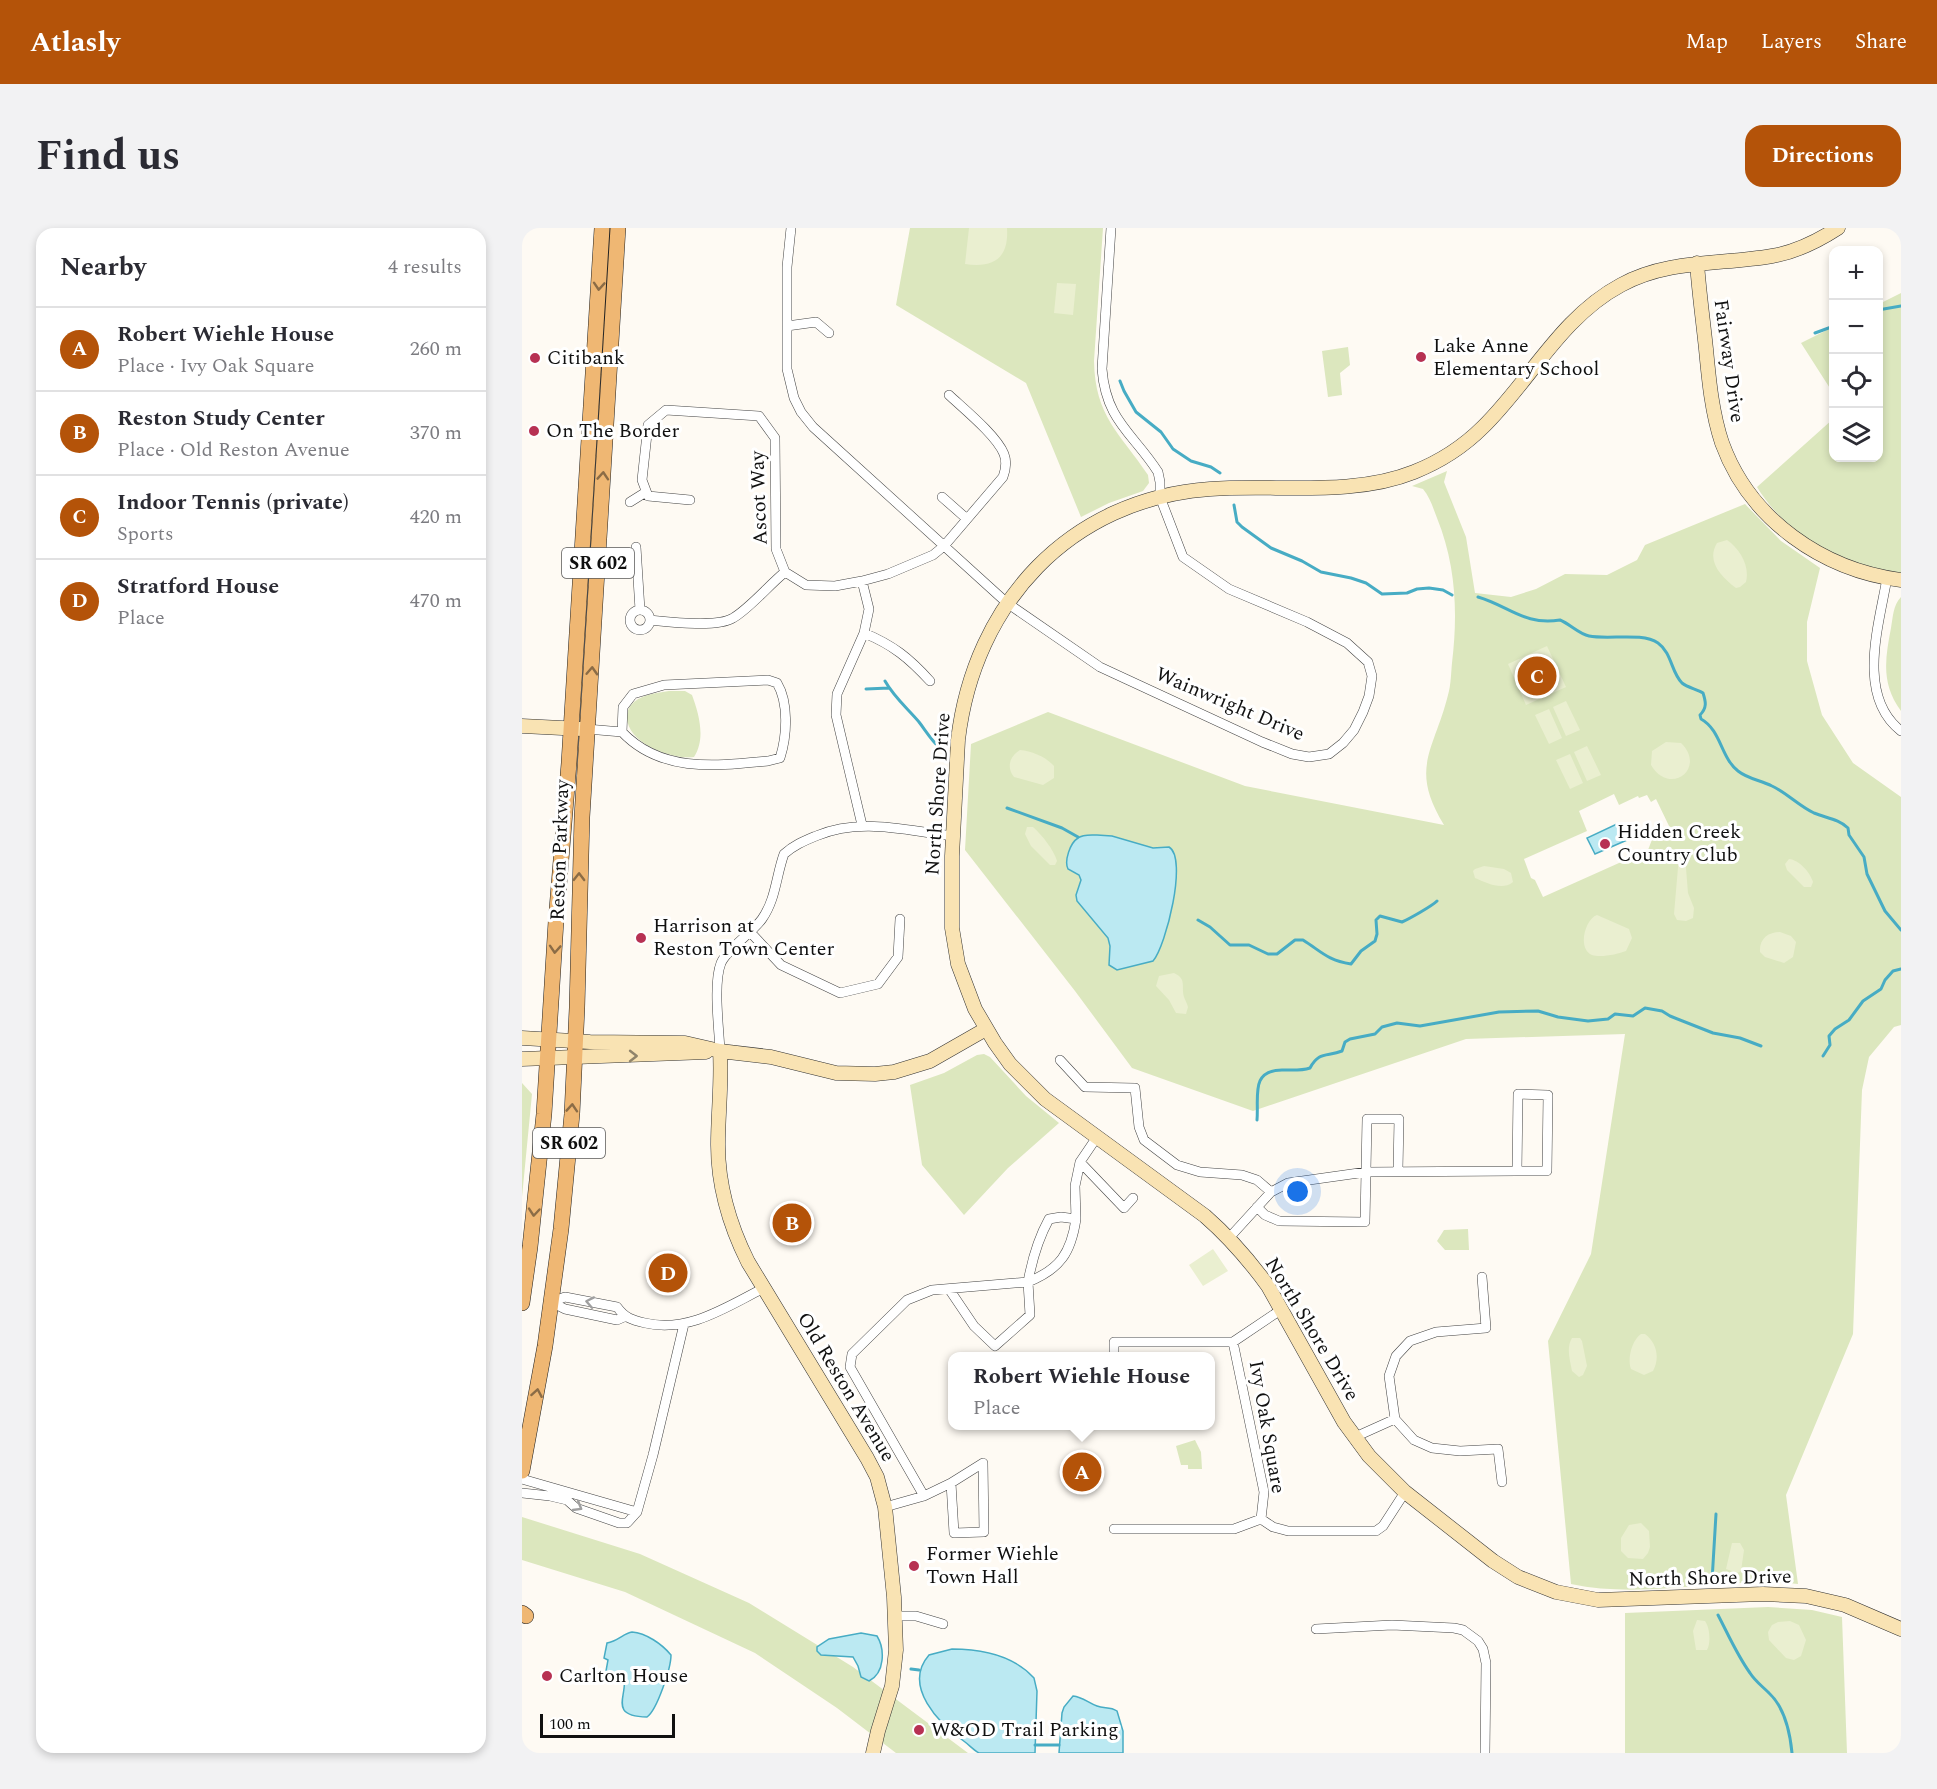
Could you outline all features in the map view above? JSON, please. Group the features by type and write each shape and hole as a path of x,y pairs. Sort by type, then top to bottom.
{"main road":[{"name":"Reston Parkway","path":"522,1302 544,1114 602,228"},
{"name":"Reston Parkway","path":"522,1471 534,1412 551,1302 564,1194 575,1058 579,867 618,228"}],"street":[{"name":"Wainwright Drive","path":"791,228 788,257 787,369 794,398 801,412 813,427 1007,603 1100,667 1292,754 1309,757 1329,754 1354,730 1363,712 1369,696 1372,676 1368,662 1347,643 1306,622 1229,589 1183,557 1160,497 1158,472 1112,412 1103,384 1102,369 1112,228"},
{"name":"North Shore Drive","path":"1838,228 1807,246 1791,252 1772,256 1677,265 1639,276 1603,295 1569,326 1484,427 1458,448 1430,465 1372,484 1180,492 1135,505 1105,518 1066,542 1031,573 1007,603 983,644 966,690 958,740 950,903 953,939 965,986 986,1029 1010,1064 1045,1098 1205,1216 1229,1238 1256,1269 1282,1309 1355,1437 1377,1465 1405,1492 1499,1565 1518,1576 1556,1592 1577,1597 1606,1600 1790,1594 1845,1605 1901,1629"},
{"name":"Fairway Drive","path":"1697,263 1714,413 1723,445 1741,480 1770,517 1806,547 1846,567 1894,579"},
{"path":"787,326 816,322 829,333"},
{"path":"650,620 675,623 716,623 731,620 785,572 806,585 835,586 888,574 923,560 944,546 1003,477 1006,463 1005,455 995,441 949,395"},
{"name":"Ascot Way","path":"646,492 642,480 648,425 666,410 759,416 775,438 776,549 785,572"},
{"path":"630,502 646,492 648,496 690,500"},
{"path":"942,497 967,519"},
{"path":"636,547 640,610"},
{"path":"1894,579 1873,658 1873,672 1883,707 1901,731"},
{"path":"862,581 869,609 864,633 837,694 836,715 862,825"},
{"path":"640,610 632,615 632,625 640,630 645,628 650,620"},
{"path":"640,610 645,611 650,620"},
{"path":"864,633 887,643 912,661 930,681"},
{"path":"522,726 622,732 634,745 658,757 684,764 749,763 780,758 785,742 783,692 777,682 768,680 664,685 633,694 623,707 622,732"},
{"path":"720,1051 718,993 720,966 724,958 751,933 764,917 772,900 784,854 800,842 822,833 862,825 952,836"},
{"path":"751,933 781,965 840,993 878,984 898,957 900,919"},
{"path":"522,1038 686,1043 720,1051 771,1057 836,1072 875,1074 903,1070 930,1061 986,1029"},
{"path":"522,1059 720,1051"},
{"name":"Old Reston Avenue","path":"720,1051 718,1146 722,1185 734,1229 748,1262 867,1458 877,1477 885,1507 895,1616 895,1668 873,1753"},
{"path":"1060,1060 1085,1087 1135,1088 1139,1127 1144,1140 1177,1165 1200,1172 1242,1175 1257,1180 1270,1192"},
{"path":"1229,1238 1270,1192 1288,1183 1365,1172 1398,1170 1517,1171 1547,1171 1548,1095 1518,1094 1517,1171"},
{"path":"1257,1207 1266,1215 1279,1221 1365,1221 1367,1119 1399,1119 1398,1170"},
{"path":"924,1496 850,1367 852,1353 907,1300 932,1290 1028,1282 1048,1274 1062,1258 1073,1239 1077,1218 1076,1186 1080,1162 1097,1137"},
{"path":"1080,1162 1124,1208 1133,1198"},
{"path":"949,1289 974,1326 995,1346 1030,1315 1028,1282 1032,1260 1041,1233 1049,1219 1077,1218"},
{"name":"North Shore Drive","path":"1395,1419 1389,1376 1396,1356 1410,1341 1436,1332 1486,1328 1482,1277"},
{"path":"551,1302 565,1309 617,1320 624,1317 655,1325 684,1324 710,1315 764,1288"},
{"name":"Ivy Oak Square","path":"1114,1352 1114,1342 1233,1342 1282,1309"},
{"path":"522,1493 567,1500 576,1508 619,1523 627,1523 633,1519 653,1455 684,1324"},
{"name":"Ivy Oak Square","path":"1233,1342 1264,1492 1261,1519"},
{"path":"1355,1437 1395,1419 1414,1440 1432,1448 1460,1451 1498,1449 1502,1482"},
{"path":"885,1507 924,1496 951,1483 983,1463 984,1532 954,1533 951,1483"},
{"path":"522,1479 637,1512"},
{"name":"Ivy Oak Square","path":"1261,1519 1274,1527 1288,1531 1376,1531 1383,1526 1405,1492"},
{"name":"Ivy Oak Square","path":"1114,1529 1234,1529 1261,1519"},
{"path":"895,1616 916,1616 943,1624"},
{"path":"1316,1629 1362,1626 1434,1627 1454,1628 1472,1635 1482,1649 1486,1663 1485,1753"}],"green space":[{"path":"910,228 1103,228 1094,361 1095,380 1104,411 1148,475 1149,483 1143,491 1109,503 1081,517 1026,383 896,305"},
{"path":"969,228 1007,228 1007,239 1002,254 991,263 965,264"},
{"path":"1057,283 1076,284 1073,315 1054,313"},
{"path":"1901,293 1901,574 1858,563 1819,546 1785,521 1770,506 1757,487 1829,423 1829,462 1883,462 1883,302"},
{"path":"1829,329 1829,387 1801,343"},
{"path":"1348,347 1350,365 1340,373 1342,395 1328,397 1322,351"},
{"name":"Hidden Creek Country Club","path":"1447,471 1444,482 1466,537 1475,593 1511,597 1536,589 1565,574 1607,575 1637,560 1645,545 1745,504 1781,541 1820,568 1807,622 1807,661 1822,715 1853,763 1901,797 1901,1025 1894,1027 1869,1057 1862,1090 1853,1334 1786,1495 1798,1584 1741,1583 1628,1590 1571,1584 1548,1341 1591,1254 1625,1034 1466,1039 1253,1111 1132,1068 965,850 971,744 1048,712 1245,786 1444,825 1428,789 1426,774 1431,746 1450,687 1455,626 1454,589 1448,553 1431,503 1423,489 1412,486","holes":["1614,794 1619,805 1638,796 1639,798 1647,795 1651,802 1656,799 1670,828 1653,837 1648,850 1543,897 1535,880 1531,878 1524,859 1587,831 1579,811"]},
{"path":"1727,540 1740,553 1747,570 1746,582 1736,588 1720,574 1714,562 1713,556 1717,543"},
{"path":"1901,597 1901,711 1887,681 1886,661 1893,615"},
{"path":"1547,646 1566,687 1526,705 1508,664"},
{"path":"685,691 692,695 699,718 700,734 698,750 694,757 675,756 653,748 643,743 629,727 627,714 634,702 655,693"},
{"path":"1566,701 1580,730 1566,736 1553,707"},
{"path":"1549,709 1562,738 1549,744 1535,715"},
{"path":"1666,742 1681,743 1688,752 1690,761 1688,769 1676,779 1667,779 1651,765 1652,751"},
{"path":"1587,746 1601,775 1587,781 1574,752"},
{"path":"1020,750 1038,755 1051,763 1054,766 1054,778 1043,785 1014,777 1010,769 1010,762"},
{"path":"1570,754 1583,783 1570,789 1556,760"},
{"path":"1027,827 1033,827 1047,843 1057,861 1055,865 1050,865 1031,846 1025,834"},
{"path":"1679,856 1685,856 1688,893 1694,908 1693,918 1686,921 1677,920 1674,914"},
{"path":"1789,859 1800,864 1807,871 1813,882 1811,887 1804,887 1787,870 1785,864"},
{"path":"1484,866 1504,869 1511,873 1513,882 1499,886 1475,878 1473,871"},
{"path":"1597,915 1629,929 1632,938 1626,951 1600,956 1587,952 1584,934 1589,922"},
{"path":"1780,932 1791,936 1796,942 1793,957 1784,963 1765,957 1760,952 1761,943 1765,937"},
{"path":"1174,973 1182,980 1188,1007 1186,1014 1176,1013 1169,1000 1156,986 1159,976"},
{"path":"984,1054 990,1057 1026,1096 1059,1123 1008,1168 964,1215 922,1165 910,1085 944,1073 977,1055"},
{"path":"522,1083 532,1094 522,1197"},
{"path":"1468,1229 1469,1250 1445,1250 1437,1241 1444,1230"},
{"path":"1213,1249 1228,1271 1203,1286 1189,1265"},
{"path":"1641,1334 1645,1334 1655,1346 1657,1356 1653,1371 1644,1375 1631,1369 1630,1365 1633,1345"},
{"path":"1572,1338 1580,1338 1582,1341 1587,1366 1583,1375 1579,1377 1572,1371 1569,1346"},
{"path":"1195,1440 1201,1452 1202,1469 1188,1469 1188,1465 1181,1465 1176,1446"},
{"path":"522,1517 640,1554 749,1603 853,1667 968,1753 896,1753 837,1708 755,1653 625,1592 522,1560"},
{"path":"1641,1523 1649,1531 1648,1553 1643,1559 1628,1558 1621,1551 1621,1538 1629,1525"},
{"path":"1732,1543 1740,1543 1744,1550 1741,1571 1737,1573 1726,1569"},
{"path":"1768,1607 1812,1610 1842,1617 1847,1753 1625,1753 1625,1613"},
{"path":"1697,1620 1705,1621 1708,1628 1707,1650 1696,1650 1693,1631"},
{"path":"1790,1621 1799,1625 1806,1640 1801,1656 1794,1660 1786,1658 1769,1640 1768,1632 1772,1625 1778,1622"}],"water":[{"name":"Hidden Creek Country Club","path":"1619,823 1627,840 1595,854 1587,838"},
{"path":"1087,835 1112,836 1153,848 1169,847 1174,854 1176,867 1176,884 1169,921 1153,961 1117,970 1109,965 1108,938 1077,901 1076,895 1081,880 1079,875 1067,866 1068,852 1075,840"},
{"path":"632,1632 643,1634 671,1655 663,1688 647,1717 634,1716 626,1712 622,1702 624,1681 622,1674 606,1671 608,1660 604,1658 607,1643"},
{"path":"861,1633 877,1636 881,1647 881,1667 869,1681 861,1677 853,1657 821,1655 817,1651 817,1647 829,1639"},
{"path":"952,1649 975,1650 996,1655 1017,1664 1034,1678 1037,1691 1035,1753 979,1753 935,1715 922,1691 920,1679 922,1667 929,1655"},
{"path":"1073,1696 1117,1711 1123,1731 1123,1753 1059,1753 1062,1713"}],"waterway":[{"path":"1883,309 1901,306"},
{"path":"1815,333 1829,328"},
{"path":"1120,381 1136,412 1161,432 1173,449 1191,461 1211,467 1220,473"},
{"path":"1234,505 1237,522 1242,527 1271,548 1321,572 1366,583 1382,594 1407,593 1429,588 1443,590 1452,595"},
{"path":"1478,597 1527,618 1560,620 1589,636 1634,637 1658,643 1666,652 1678,679 1703,693 1705,705 1700,715 1701,719 1713,730 1728,759 1738,771 1772,786 1809,810 1848,828 1849,835 1864,857 1867,874 1885,911 1901,930"},
{"path":"885,681 940,748"},
{"path":"866,689 889,688"},
{"path":"1007,808 1062,828 1078,837"},
{"path":"1198,920 1210,927 1230,945 1249,945 1268,954 1277,954 1295,940 1303,940 1330,958 1351,964 1361,951 1375,941 1376,920 1380,916 1402,922 1437,901"},
{"path":"1823,1056 1830,1045 1829,1036 1835,1029 1849,1020 1863,1001 1881,989 1893,971 1901,969"},
{"path":"1257,1120 1258,1086 1265,1075 1272,1071 1310,1068 1320,1057 1342,1051 1345,1042 1350,1039 1375,1034 1382,1027 1397,1023 1420,1026 1499,1012 1538,1011 1558,1017 1588,1021 1608,1019 1615,1014 1633,1016 1645,1008 1662,1011 1713,1033 1740,1038 1761,1046"},
{"path":"1712,1581 1716,1514"},
{"path":"1718,1615 1745,1666 1754,1679 1775,1699 1783,1713 1792,1753"},
{"path":"911,1669 919,1670"},
{"path":"1035,1745 1059,1745"}],"place":[{"name":"Lake Anne Elementary School","path":"1421,357"},
{"name":"Citibank","path":"535,358"},
{"name":"On The Border","path":"534,431"},
{"name":"Indoor Tennis (private)","path":"1537,676"},
{"name":"Hidden Creek Country Club","path":"1605,844"},
{"name":"Harrison at Reston Town Center","path":"641,938"},
{"name":"Reston Study Center","path":"792,1223"},
{"name":"Stratford House","path":"668,1273"},
{"name":"Robert Wiehle House","path":"1082,1472"},
{"name":"Former Wiehle Town Hall","path":"914,1566"},
{"name":"Carlton House","path":"547,1676"},
{"name":"W&OD Trail Parking","path":"919,1730"}]}
